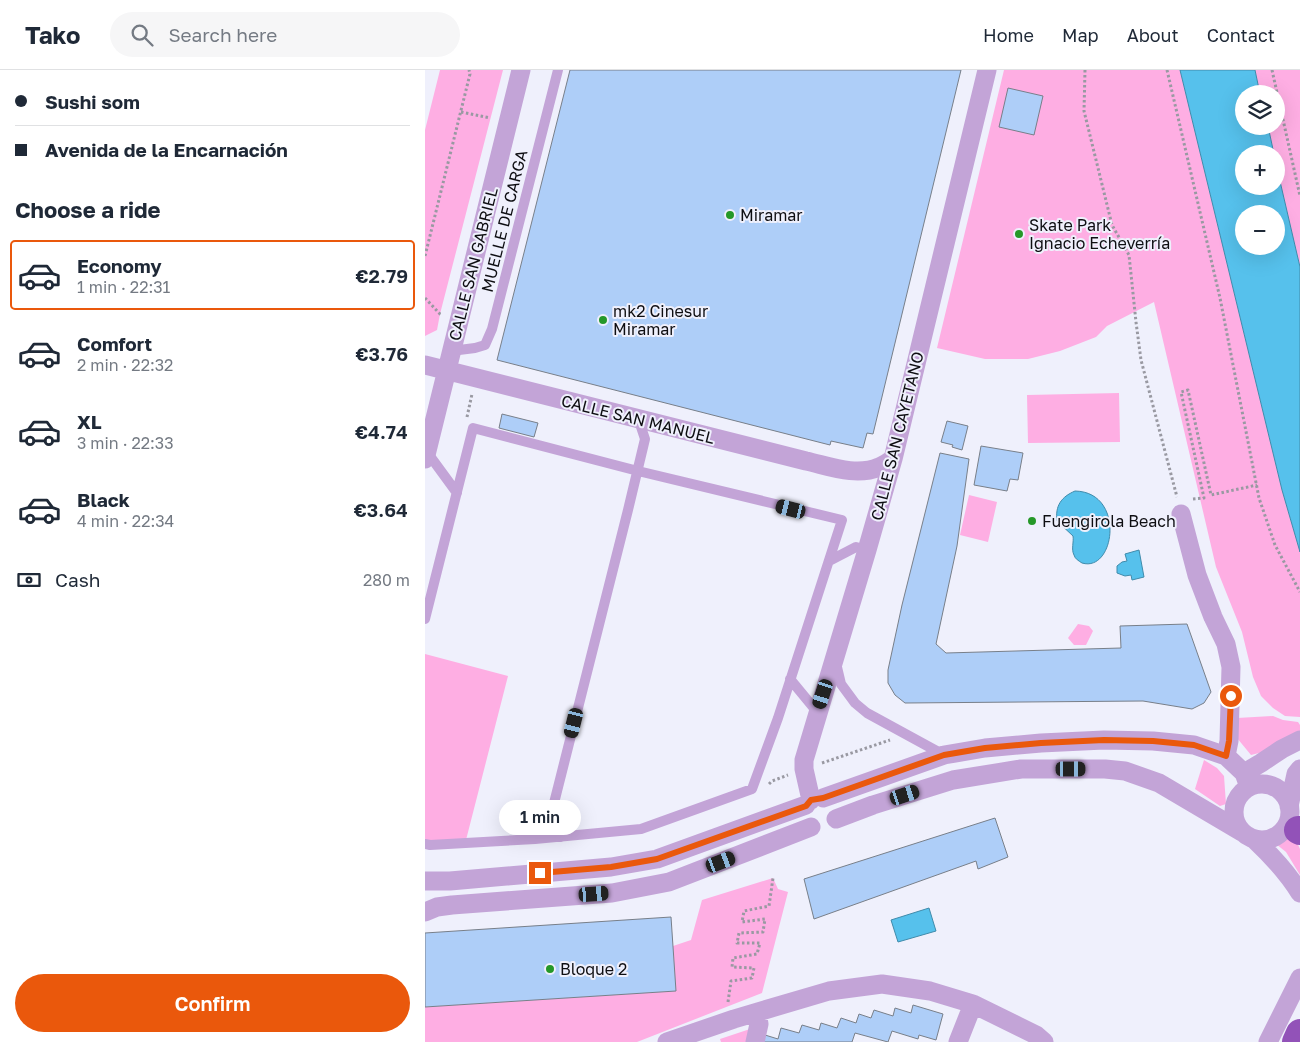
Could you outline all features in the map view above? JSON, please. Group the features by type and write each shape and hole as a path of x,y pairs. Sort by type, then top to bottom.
{"highway":[{"path":"1296,1042 1300,1033"}],"street":[{"name":"CALLE SAN GABRIEL","path":"426,455 521,70"},
{"name":"CALLE SAN CAYETANO","path":"813,801 804,769 804,760 893,459 987,70"},
{"name":"CALLE SAN MANUEL","path":"425,365 851,471 879,467 893,459"},
{"name":"CALLE SAN MANUEL","path":"851,471 866,480 876,492 880,503"},
{"path":"1181,514 1197,575 1213,617 1226,644 1231,667 1229,733 1226,756"},
{"path":"425,906 428,898 428,889 425,880 450,881 611,867 657,859 944,755 995,747 1104,740 1153,741 1194,745 1226,756 1247,780 1259,785 1267,785 1281,792 1286,798 1295,824"},
{"path":"1300,740 1282,748 1261,763 1247,780 1234,808 1234,817 1237,825 1273,858 1290,877 1300,893"},
{"path":"836,819 953,780 1021,769 1105,769 1125,771 1159,783 1248,836 1263,840 1272,838 1285,827 1295,824"},
{"path":"1295,824 1296,774 1300,769"},
{"path":"813,801 831,801 836,809 836,819 831,827 826,830 816,830 805,820 804,811 813,801"},
{"path":"425,912 437,907 452,905 612,893 669,882 811,827"},
{"path":"1268,1042 1300,978"},
{"path":"667,1042 734,1019 829,991 882,984 930,990 973,1004 1036,1035 1044,1042"},
{"path":"958,1042 973,1004"},
{"path":"755,1042 759,1024 757,1012"}],"lane":[{"name":"MUELLE DE CARGA","path":"451,351 485,345 493,329 558,70"},
{"path":"561,837 551,816 638,471 645,438 638,418"},
{"path":"425,619 473,428 638,471 842,520 778,718 752,789 641,829 466,844 425,844"},
{"path":"426,455 457,493"},
{"path":"829,561 856,547 867,550"},
{"path":"835,658 841,684 855,704 867,713 944,755"},
{"path":"790,679 818,713"}],"path":[{"path":"425,256 470,74 469,70"},
{"path":"1085,70 1084,111 1112,225 1129,255 1141,360 1181,514"},
{"path":"1167,70 1220,298 1259,498 1275,545 1300,592"},
{"path":"1272,70 1300,196"},
{"path":"461,112 491,118"},
{"path":"425,298 440,314"},
{"path":"1193,500 1204,498 1181,392 1188,390 1211,495 1257,486"},
{"path":"734,1019 728,1002 731,981 752,978 754,968 732,967 733,958 757,954 760,943 737,943 739,933 763,932 765,919 742,922 744,911 769,906 773,878"}],"shaded area":[{"path":"440,70 503,70 437,330 425,336 425,130"},
{"path":"1004,70 1180,70 1282,490 1300,552 1300,717 1285,716 1273,708 1261,696 1253,677 1242,632 1216,567 1154,302 1107,326 1096,337 1060,351 1028,359 985,359 937,348"},
{"path":"1255,70 1300,70 1300,267 1283,195 1285,195 1285,145 1272,145 1270,135 1285,135 1285,85 1258,85"},
{"path":"1119,393 1120,442 1028,443 1027,395"},
{"path":"969,495 997,502 988,542 960,535"},
{"path":"1078,624 1089,626 1093,631 1086,645 1074,645 1068,638"},
{"path":"425,654 508,676 466,840 425,840"},
{"path":"1273,716 1283,720 1298,722 1300,732 1263,752 1251,755 1237,738 1237,718"},
{"path":"1204,760 1217,768 1224,776 1226,804 1220,806 1195,789"},
{"path":"1291,829 1300,849 1300,875 1286,852 1276,844"},
{"path":"773,878 778,889 788,892 762,993 637,1042 425,1042 425,1007 675,991 673,946 691,940 702,900"},
{"path":"750,1029 749,1042 721,1042 720,1039"}],"water":[{"path":"1180,70 1255,70 1258,85 1235,85 1235,135 1270,135 1272,145 1235,145 1235,195 1283,195 1300,267 1300,552 1282,490"},
{"path":"1075,491 1091,495 1102,504 1108,517 1110,531 1108,545 1102,556 1093,563 1082,563 1076,559 1073,550 1073,536 1057,521 1058,506 1066,496"},
{"path":"1139,550 1144,577 1132,580 1131,575 1125,576 1117,573 1117,566 1127,561 1125,554"},
{"path":"929,908 936,931 898,942 891,920"}],"building":[{"name":"Miramar","path":"570,70 961,70 873,434 867,433 863,448 831,441 830,445 497,360"},
{"path":"1008,88 1043,96 1034,135 999,127"},
{"path":"502,414 538,423 534,437 499,428"},
{"path":"947,421 968,426 962,450 941,442"},
{"path":"981,446 1023,453 1018,480 1010,479 1007,491 974,485"},
{"path":"940,453 969,459 957,546 936,644 946,653 1121,648 1120,626 1187,624 1211,692 1204,703 1192,709 1143,701 905,703 895,695 888,683 888,670 902,605"},
{"path":"995,818 1008,857 978,869 976,861 814,919 804,879"},
{"name":"Bloque 2","path":"671,917 676,991 425,1007 425,933"},
{"path":"913,1005 943,1014 936,1040 919,1035 918,1039 892,1031 888,1042 855,1033 852,1042 763,1042 765,1035 778,1039 781,1028 799,1033 802,1025 819,1030 821,1023 837,1028 841,1018 856,1023 859,1014 871,1018 874,1010 893,1016 895,1008 911,1013"}],"place":[{"name":"Miramar","path":"730,215"},
{"name":"Skate Park Ignacio Echeverría","path":"1019,234"},
{"name":"mk2 Cinesur Miramar","path":"603,320"},
{"name":"Fuengirola Beach","path":"1032,521"},
{"name":"Bloque 2","path":"550,969"}],"route":[{"path":"540,873 611,867 657,859 806,806 811,800 823,798 944,755 985,748 1104,740 1153,741 1194,745 1226,756 1229,741 1231,696"}]}
